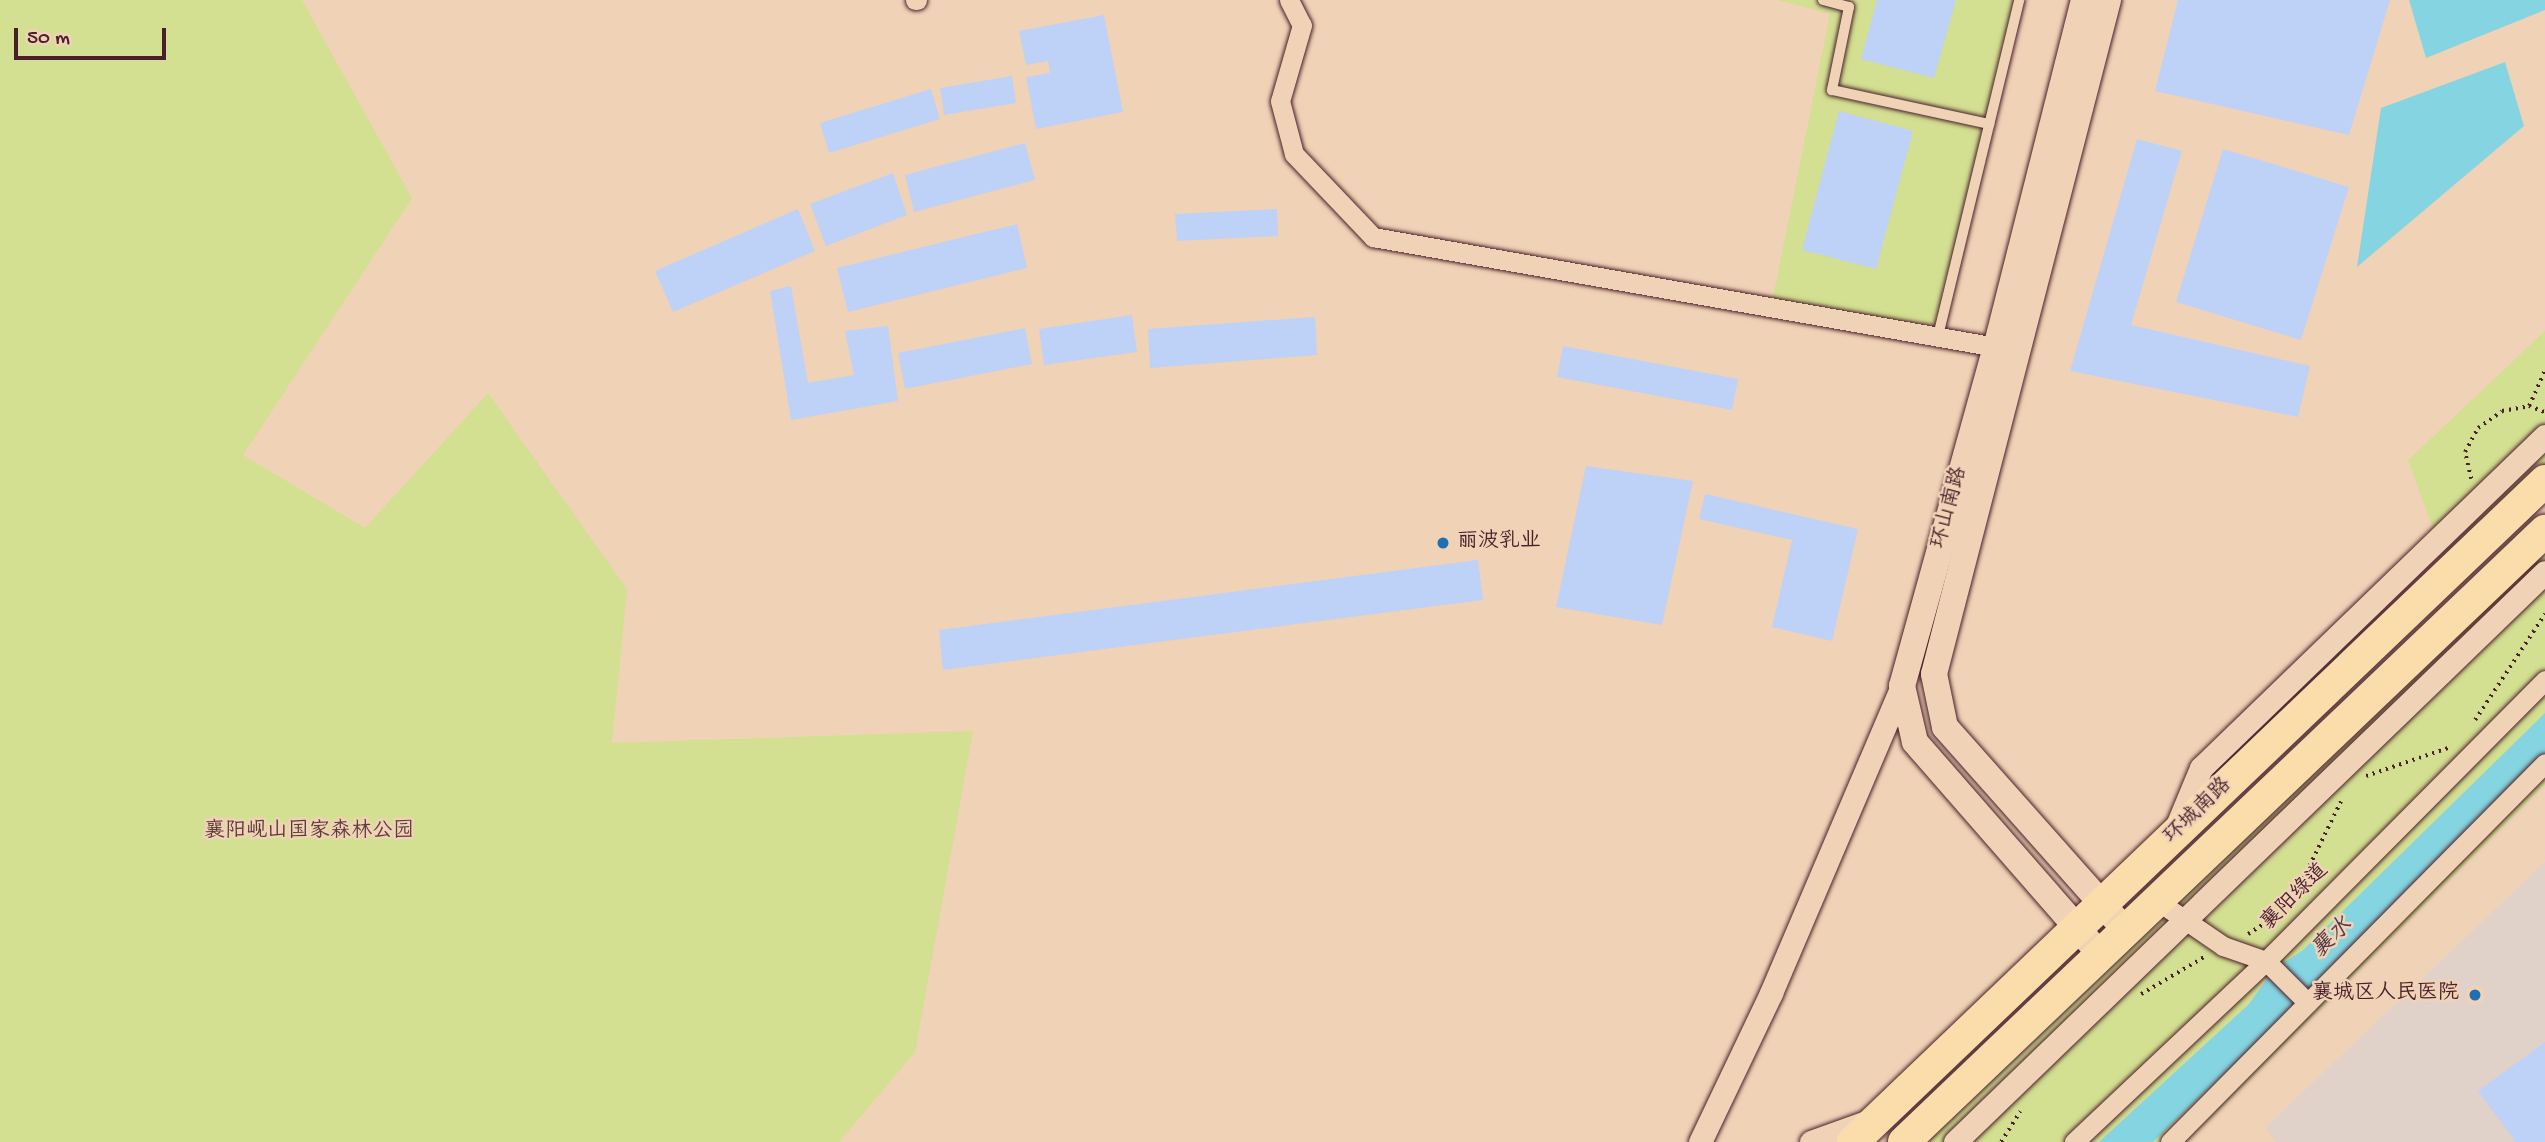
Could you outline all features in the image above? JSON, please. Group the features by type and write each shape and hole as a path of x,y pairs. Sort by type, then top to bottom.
{"highway":[{"name":"环城南路","path":"1853,1142 2545,481"},
{"name":"环城南路","path":"1904,1142 2159,902 2545,531"}],"main road":[{"name":"环山南路","path":"2084,0 1996,346 1902,687 1915,742 2101,955"},
{"name":"环山南路","path":"2108,0 1934,674 1945,727 2127,932"}],"street":[{"path":"1289,0 1302,25 1280,101 1294,154 1373,237 1996,346"},
{"path":"2172,837 2201,768 2545,436"},
{"path":"1955,1142 2187,921 2545,572"},
{"name":"襄阳绿道","path":"2074,1142 2266,961 2545,680"},
{"path":"1700,1142 1771,993 1902,687"},
{"path":"2170,1142 2545,763"},
{"path":"2159,902 2223,946 2266,961 2308,1002"},
{"path":"1811,1142 1878,1118"}],"lane":[{"path":"1823,0 1849,7 1832,90 1989,124"},
{"path":"1937,337 2019,0"}],"path":[{"path":"2529,406 2545,370"},
{"path":"2479,499 2468,474 2465,452 2478,428 2502,411 2529,406 2545,412"},
{"path":"2474,723 2545,614"},
{"path":"2363,777 2445,750 2455,742"},
{"path":"2136,997 2223,946 2260,929 2282,912 2300,885 2343,797"},
{"path":"2001,1142 2020,1111 2029,1102"}],"shaded area":[{"name":"襄城区人民医院","path":"2545,862 2545,1142 2276,1142 2265,1128"}],"green space":[{"name":"襄阳岘山国家森林公园","path":"0,0 302,0 412,198 243,455 365,528 488,393 627,589 612,743 973,731 915,1052 839,1142 0,1142"},
{"path":"1778,0 2019,0 1938,336 1771,307 1830,14"},
{"path":"2545,331 2545,481 2449,573 2408,460"},
{"path":"2545,531 2545,785 2187,1142 1904,1142"}],"water":[{"path":"2409,0 2545,0 2545,10 2426,58"},
{"path":"2505,62 2524,126 2357,267 2381,108"},
{"name":"襄水","path":"2545,713 2545,762 2271,1029 2153,1142 2099,1142 2249,1004 2274,969 2302,951"}],"building":[{"path":"1877,0 1956,0 1934,78 1861,59"},
{"path":"2178,0 2390,0 2349,135 2155,91"},
{"path":"1104,15 1123,112 1036,129 1026,77 1050,73 1048,61 1026,65 1019,31"},
{"path":"1012,76 1016,103 944,115 940,88"},
{"path":"931,89 940,119 829,153 820,123"},
{"path":"1839,111 1913,131 1876,269 1802,250"},
{"path":"2137,139 2182,151 2131,325 2310,366 2298,417 2070,371"},
{"path":"1025,143 1035,180 914,212 905,175"},
{"path":"2223,149 2349,187 2301,340 2176,302"},
{"path":"893,173 907,215 826,246 810,204"},
{"path":"798,209 815,251 673,312 655,271"},
{"path":"1277,209 1278,236 1177,241 1175,214"},
{"path":"1017,224 1027,268 848,312 837,268"},
{"path":"791,286 808,383 854,375 845,331 888,326 898,401 791,420 770,291"},
{"path":"1132,315 1137,352 1044,365 1039,329"},
{"path":"1315,317 1317,355 1150,368 1148,329"},
{"path":"1025,328 1032,364 905,389 898,353"},
{"path":"1563,346 1738,379 1732,410 1557,377"},
{"path":"1586,466 1693,481 1662,625 1556,607"},
{"path":"1705,494 1858,529 1832,641 1772,627 1792,540 1699,519"},
{"path":"1478,560 1483,600 943,670 939,630"},
{"path":"2545,1042 2545,1142 2516,1142 2478,1091"}],"place":[{"name":"丽波乳业","path":"1443,543"},
{"name":"襄城区人民医院","path":"2475,995"}]}
